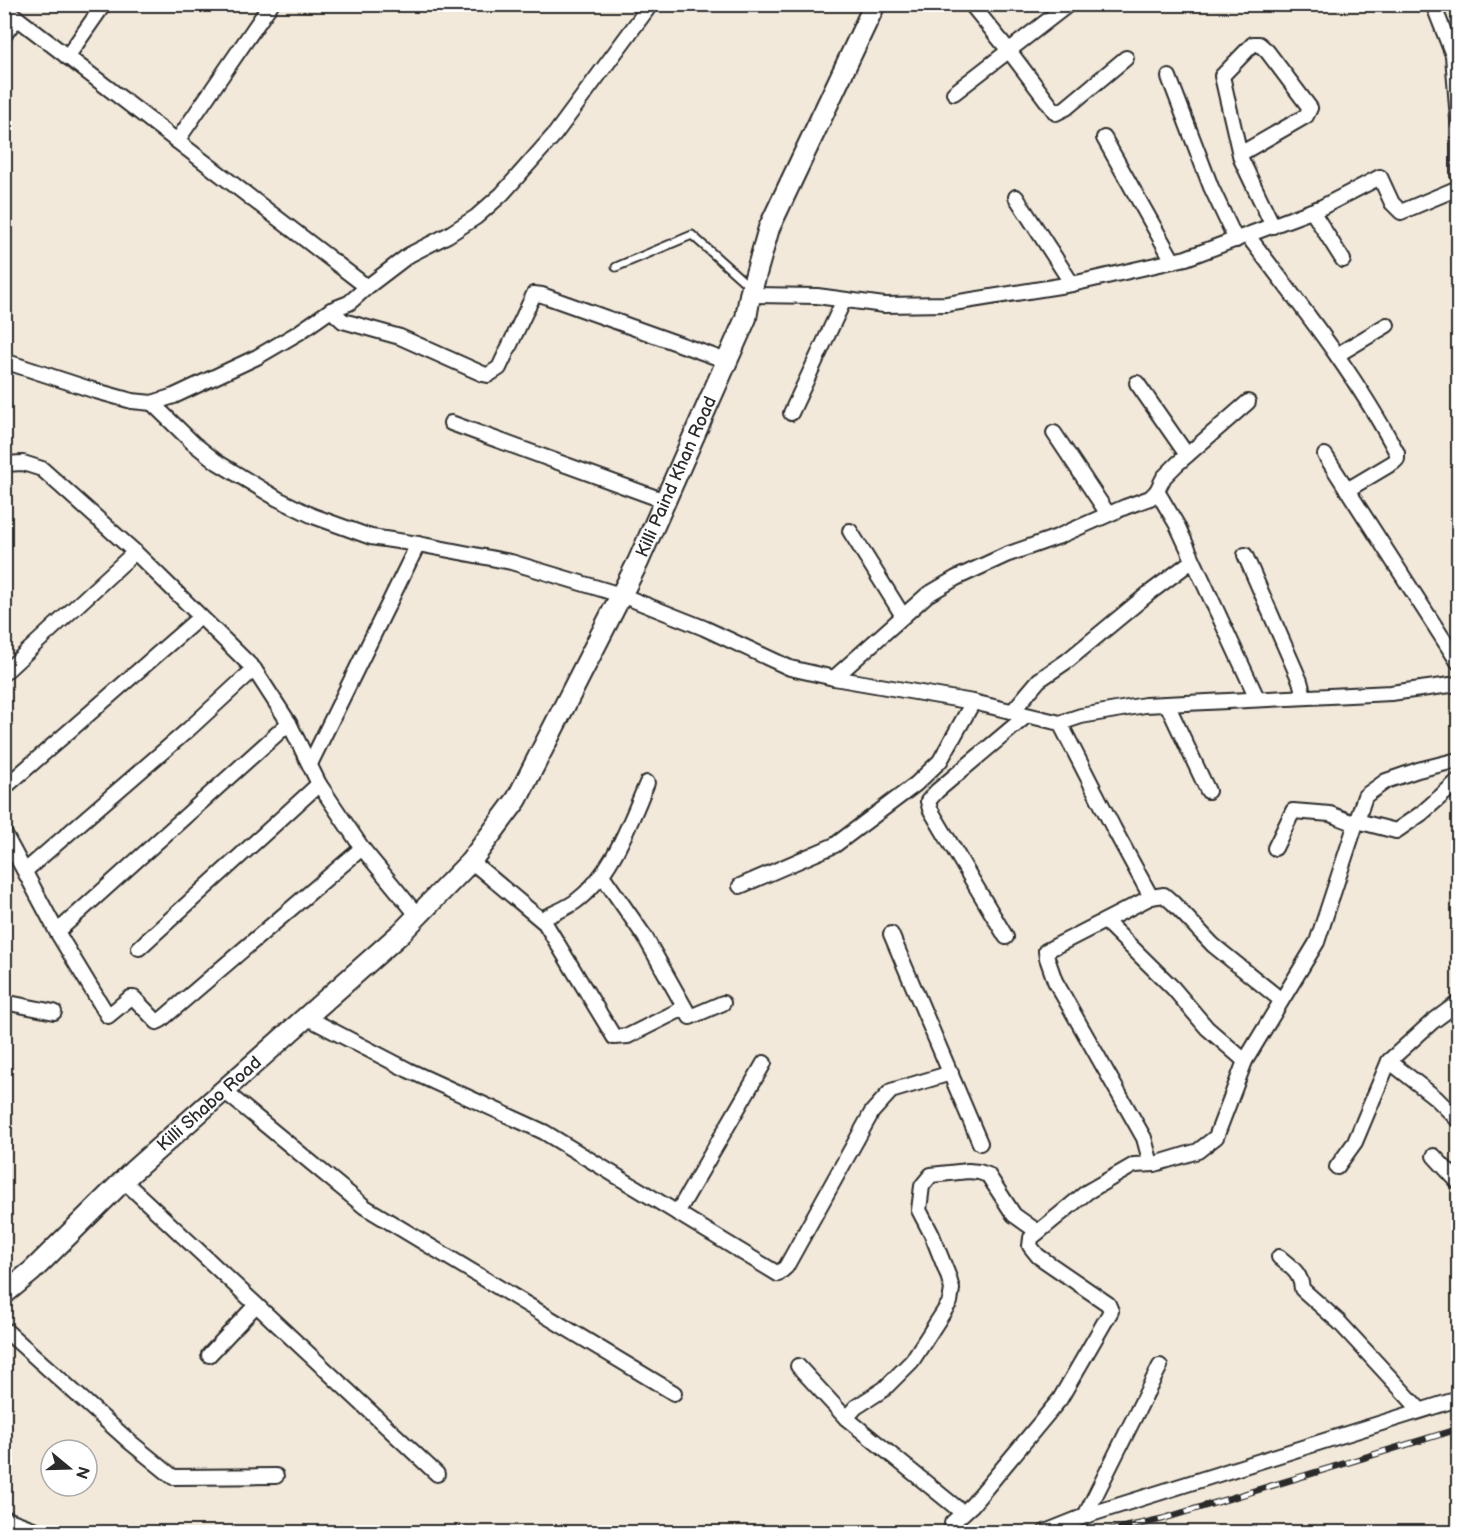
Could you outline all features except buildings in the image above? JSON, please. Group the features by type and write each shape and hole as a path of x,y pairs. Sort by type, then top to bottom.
{"street":[{"path":"67,57 104,4"},
{"path":"177,141 271,4"},
{"path":"4,361 96,391 132,401 152,403 174,396 257,357 331,310 349,303 409,255 476,217 502,194 555,134 651,4"},
{"name":"Killi Paind Khan Road","path":"418,916 471,861 517,799 621,596 746,318 769,228 875,4"},
{"path":"972,4 1056,113 1066,108 1126,58"},
{"path":"954,93 1010,52 1069,4"},
{"path":"1433,4 1453,55 1458,120 1458,175"},
{"path":"4,8 367,287"},
{"path":"4,35 17,18"},
{"path":"1240,154 1306,116 1310,108 1267,51 1259,44 1253,44 1222,76 1240,154 1273,226"},
{"path":"1169,77 1211,187 1242,238 1337,356 1377,416 1397,453 1397,459 1394,462 1347,490"},
{"path":"1104,138 1173,261"},
{"path":"751,292 817,296 884,305 946,304 1072,284 1173,261 1312,211 1380,177 1392,203 1401,212 1458,188"},
{"path":"1016,197 1072,284"},
{"path":"1312,211 1343,260"},
{"path":"331,310 343,321 400,337 488,375 499,368 534,294 727,361"},
{"path":"791,413 844,300"},
{"path":"1337,356 1387,325"},
{"path":"1137,383 1187,455"},
{"path":"834,678 927,595 956,578 1005,555 1057,537 1150,498 1157,491 1164,477 1248,402"},
{"path":"152,403 193,443 217,462 278,499 313,516 371,537 511,562 621,596 704,628 790,668 834,678 972,702 1059,723 1081,716 1145,705 1391,693 1458,684"},
{"path":"451,423 665,501"},
{"path":"1054,433 1108,514"},
{"path":"1325,455 1458,662"},
{"path":"4,464 23,463 42,469 135,552 254,669 289,723 319,784 362,848 418,916"},
{"path":"1157,491 1177,525 1257,698"},
{"path":"850,531 903,616"},
{"path":"310,764 418,544"},
{"path":"4,673 135,552"},
{"path":"1245,555 1300,681 1304,696"},
{"path":"1012,712 1039,680 1067,661 1131,607 1192,561"},
{"path":"4,788 200,617"},
{"path":"25,871 254,669"},
{"path":"740,886 835,845 916,784 940,760 972,702"},
{"path":"1167,704 1208,790"},
{"path":"1006,937 930,809 928,801 1026,716"},
{"path":"57,932 289,723"},
{"path":"1059,723 1151,897"},
{"path":"952,1533 952,1523 972,1505 1060,1399 1111,1311 1108,1304 1038,1256 1030,1246 1031,1238 1087,1192 1134,1165 1151,1164 1198,1151 1216,1137 1245,1060 1317,942 1365,796 1386,781 1458,760"},
{"path":"1275,848 1293,811 1330,814 1356,823 1396,831 1422,813 1458,781"},
{"path":"541,919 575,902 602,875 647,783"},
{"path":"139,948 319,784"},
{"path":"4,833 57,932 108,1016 130,998 134,998 157,1022 362,848"},
{"path":"471,861 545,923 614,1037 628,1036 684,1008"},
{"path":"602,875 645,937 690,1017 723,1003"},
{"path":"1151,1164 1144,1138 1055,981 1046,951 1151,897 1164,895 1213,945 1281,1000"},
{"name":"Killi Shabo Road","path":"4,1294 32,1271 124,1181 223,1090 418,916"},
{"path":"1105,921 1173,988 1207,1028 1245,1060"},
{"path":"891,934 980,1143"},
{"path":"4,1002 54,1012"},
{"path":"1337,1167 1355,1142 1389,1061 1432,1022 1458,1003"},
{"path":"306,1017 408,1070 544,1132 778,1274 786,1267 872,1112 891,1091 951,1072"},
{"path":"1389,1061 1436,1098 1458,1120"},
{"path":"677,1213 764,1063"},
{"path":"223,1090 365,1207 674,1393"},
{"path":"1434,1156 1458,1182"},
{"path":"846,1418 856,1407 884,1389 912,1361 950,1302 952,1288 948,1275 919,1210 922,1186 931,1175 968,1171 988,1175 1014,1215 1038,1232"},
{"path":"124,1181 437,1474"},
{"path":"1279,1257 1296,1270 1302,1289 1339,1322 1420,1410"},
{"path":"209,1355 256,1305"},
{"path":"4,1329 130,1442 173,1477 276,1476"},
{"path":"798,1366 846,1418 963,1514"},
{"path":"1085,1516 1160,1366"},
{"path":"1045,1533 1085,1516 1458,1398"},
{"path":"4,1518 41,1533"}],"lane":[{"path":"616,267 692,235 751,292"},
{"path":"1451,1533 1458,1530"}],"railway":[{"path":"1104,1532 1162,1519 1458,1429"}]}
